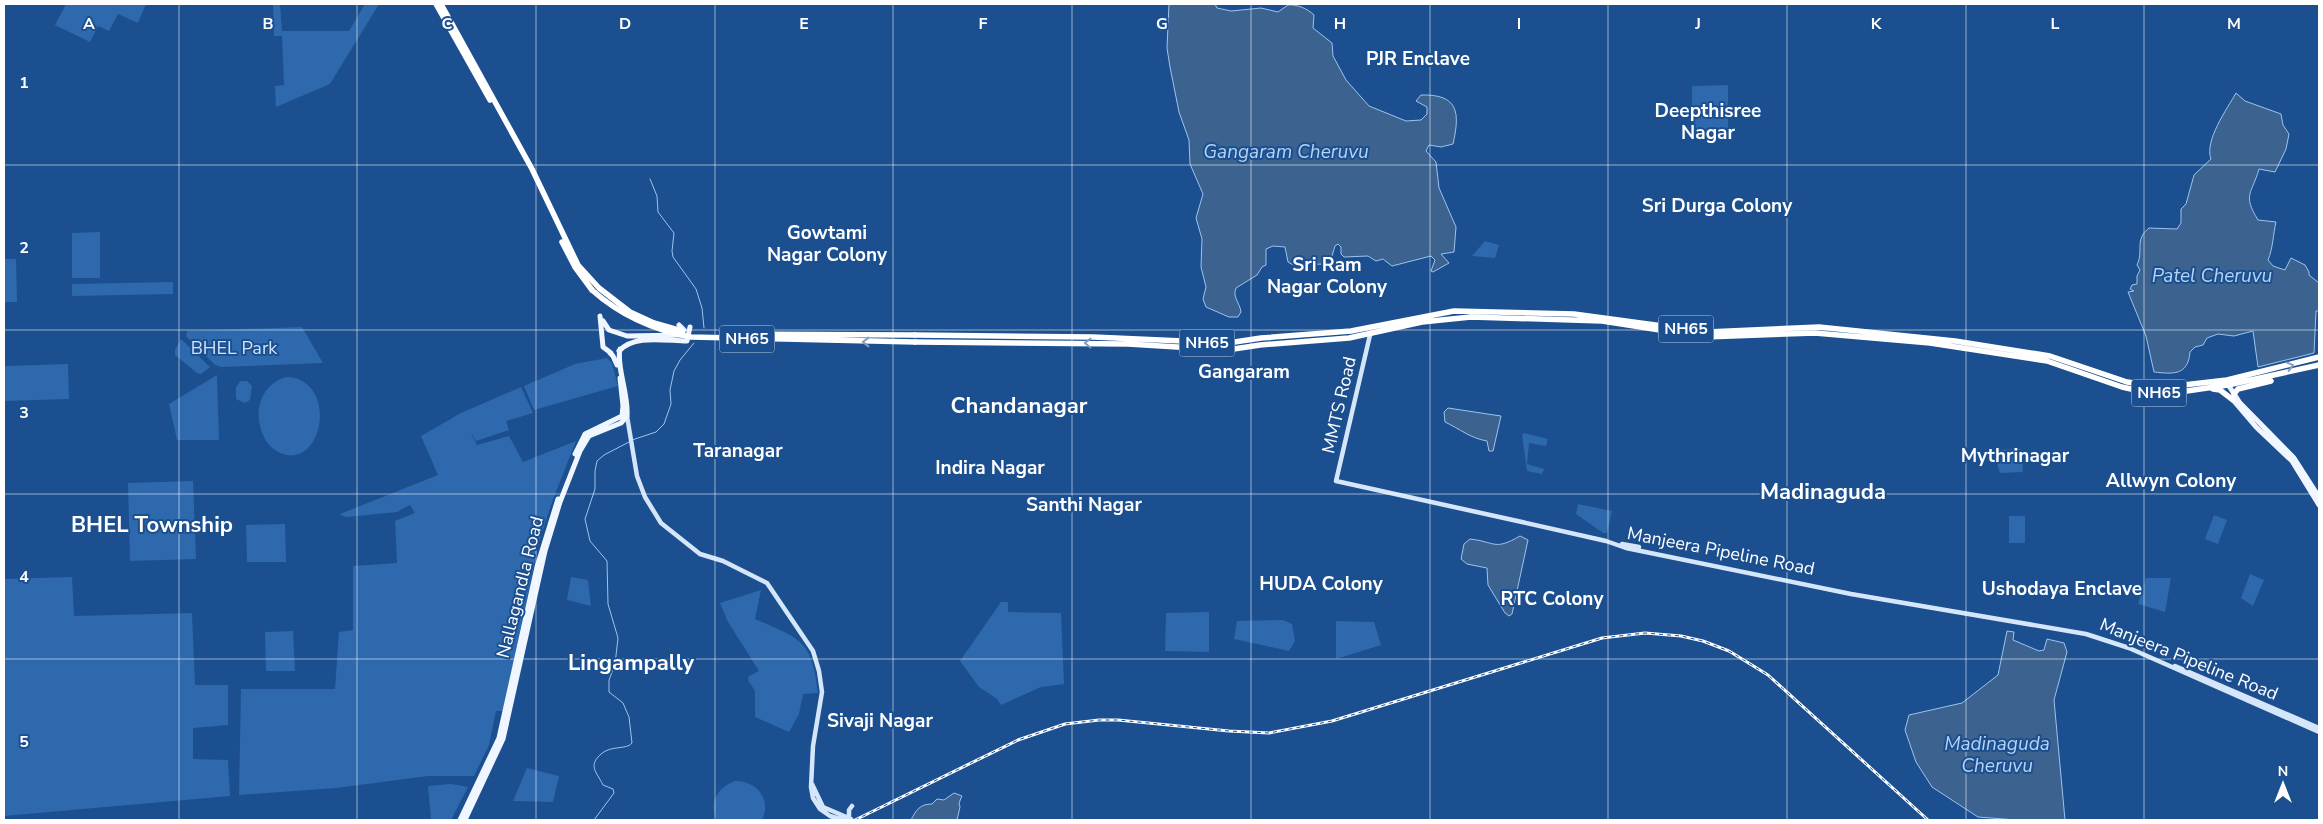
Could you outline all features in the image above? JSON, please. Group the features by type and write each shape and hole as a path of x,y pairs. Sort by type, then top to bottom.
{"highway":[{"name":"NH65","path":"436,4 532,169 578,265 599,288 630,312 672,329 698,333 918,340 1008,339 1228,343 1371,328 1413,321"},
{"name":"NH65","path":"442,4 482,84"},
{"name":"NH65","path":"1125,341 1227,350 1368,335 1454,311 1574,314 1672,330 1715,332 1830,328 1955,341 2052,362 2122,387 2149,393 2173,393 2208,388 2319,357"},
{"path":"916,328 918,340"},
{"name":"NH65","path":"1998,350 2050,356 2136,384 2166,388 2224,383 2284,374 2319,365"},
{"path":"2208,388 2220,390 2233,397 2238,389 2272,381 2284,374"}],"main road":[{"path":"679,325 684,330 683,334 627,336 616,334 609,330 600,316 603,347 617,362 624,416 640,483 645,497 660,523 700,554 723,561 767,583 813,651 820,671 822,692 813,746 811,787 813,798 820,809 830,816 843,820"},
{"path":"610,353 615,353 628,343 637,341 687,341 690,327"},
{"name":"MMTS Road","path":"1336,481 1368,335"},
{"path":"666,336 673,341"},
{"path":"620,348 619,358 624,416"},
{"path":"2224,383 2256,427 2292,461 2319,505"},
{"path":"2233,397 2294,458 2319,497"},
{"path":"581,443 589,432 624,416"},
{"path":"581,443 592,434 624,416"},
{"name":"Nallagandla Road","path":"493,759 501,739 541,550 552,514 581,443"},
{"name":"Manjeera Pipeline Road","path":"1336,481 1616,544 1851,592 2086,632 2129,646 2319,732"},
{"name":"Manjeera Pipeline Road","path":"2240,696 2319,728"},
{"path":"460,820 493,759"},
{"path":"464,820 493,759"},
{"path":"812,784 823,807 850,818 849,810 852,806"}],"green space":[{"path":"66,4 146,4 138,23 118,14 109,31 98,26 90,42 55,25"},
{"path":"273,4 280,4 282,31 349,31 365,4 379,4 330,84 276,107 275,86 284,85 282,36 274,36"},
{"path":"1728,85 1728,139 1692,138 1692,86"},
{"path":"100,232 100,278 72,278 72,233"},
{"path":"1485,241 1499,245 1495,258 1472,256"},
{"path":"4,259 16,259 17,302 4,302"},
{"path":"173,282 173,294 72,296 72,284"},
{"name":"BHEL Park","path":"302,327 323,363 221,367 215,365 186,336 187,331"},
{"path":"181,339 210,367 201,374 197,373 175,355 175,350"},
{"path":"607,358 612,363 618,386 534,410 524,386 575,364"},
{"path":"68,364 69,399 4,401 4,366"},
{"path":"217,375 219,440 177,440 169,404"},
{"path":"286,377 302,381 313,391 319,404 320,419 317,434 310,446 300,454 286,455 269,445 261,430 259,421 260,402 264,394 277,381"},
{"path":"240,381 247,381 252,386 250,400 245,403 236,399 236,388"},
{"path":"521,387 533,413 506,421 509,430 476,441 470,431 477,445 509,436 523,462 576,441 552,502 539,542 503,711 496,711 489,745 474,776 428,776 336,788 239,795 241,689 335,689 339,632 353,630 353,566 397,563 395,521 415,513 410,505 397,512 348,517 340,514 438,475 421,436 461,413"},
{"path":"1524,433 1548,439 1546,446 1529,443 1527,464 1544,469 1542,474 1527,471 1522,435"},
{"path":"1993,450 2022,450 2023,472 2000,473"},
{"path":"193,481 196,559 130,561 128,483"},
{"path":"1578,504 1612,511 1607,533 1603,533 1576,514"},
{"path":"2214,515 2227,520 2218,544 2205,539"},
{"path":"2009,516 2025,516 2025,543 2009,543"},
{"path":"285,524 286,562 247,562 246,525"},
{"path":"2250,574 2264,580 2253,606 2241,598"},
{"path":"72,577 74,616 192,613 195,685 228,685 228,725 193,728 193,759 228,760 230,796 4,816 4,579"},
{"path":"571,577 588,580 591,606 567,600"},
{"path":"2146,578 2171,578 2165,612 2138,604"},
{"path":"761,590 755,619 783,631 801,643 812,661 815,675 818,693 803,694 799,714 789,732 755,717 755,691 748,680 749,676 759,671 728,622 720,603"},
{"path":"1001,602 1008,602 1008,612 1061,613 1064,684 1041,687 1001,705 997,699 979,687 960,661"},
{"path":"1209,612 1209,652 1165,651 1166,613"},
{"path":"1283,620 1292,624 1295,641 1289,651 1234,639 1237,621"},
{"path":"1336,621 1374,622 1381,645 1336,659"},
{"path":"293,631 295,671 266,671 265,632"},
{"path":"527,768 559,776 553,802 513,801"},
{"path":"735,781 750,784 761,793 765,805 762,820 717,820 714,814 716,796 724,787"},
{"path":"451,784 468,787 451,820 431,820 428,786"}],"water":[{"name":"Gangaram Cheruvu","path":"1169,4 1215,4 1217,8 1231,11 1261,8 1278,12 1288,5 1299,6 1314,15 1313,28 1332,43 1333,56 1346,80 1369,106 1406,121 1421,120 1427,114 1427,107 1416,101 1421,95 1443,98 1450,102 1456,115 1453,144 1441,147 1429,145 1426,151 1436,162 1439,188 1456,227 1454,252 1441,254 1449,263 1433,272 1431,271 1435,260 1431,256 1392,266 1383,259 1376,261 1368,256 1344,257 1338,244 1335,246 1332,256 1324,264 1293,265 1288,262 1285,247 1273,246 1266,249 1266,265 1262,267 1257,275 1236,288 1235,294 1241,312 1238,317 1229,317 1206,307 1203,299 1206,287 1201,267 1202,239 1196,218 1203,194 1190,164 1189,140 1179,112 1170,67 1167,48"},
{"name":"Patel Cheruvu","path":"2236,93 2245,101 2281,114 2283,125 2289,134 2286,149 2275,172 2259,169 2249,199 2258,220 2276,222 2268,260 2273,266 2285,270 2291,258 2305,265 2309,275 2319,283 2319,311 2316,311 2314,353 2258,367 2253,331 2234,336 2218,334 2207,338 2203,345 2195,347 2190,352 2186,366 2178,372 2154,372 2146,336 2128,292 2134,291 2130,289 2132,285 2137,284 2137,276 2140,270 2137,265 2140,255 2140,241 2144,232 2149,228 2177,229 2181,223 2181,209 2186,204 2194,175 2211,159 2210,152 2213,134"},
{"path":"1448,408 1501,416 1493,451 1489,451 1487,441 1470,436 1445,422 1444,412"},
{"path":"1520,536 1528,540 1512,614 1509,616 1505,613 1488,585 1487,568 1467,564 1461,559 1464,544 1470,539 1500,544"},
{"name":"Madinaguda Cheruvu","path":"2007,631 2014,632 2013,640 2039,651 2044,650 2047,639 2064,643 2067,652 2054,700 2065,820 2016,820 1978,817 1932,787 1916,762 1905,730 1909,715 1962,703 1998,675"},
{"path":"954,793 962,796 959,803 957,820 911,820 921,806 932,804 937,799 944,800"}],"waterway":[{"path":"650,179 657,196 658,212 674,233 673,257 696,289 702,308 704,328"},
{"path":"632,440 656,432 664,424 671,404 670,390 674,371 680,360 694,343"},
{"path":"594,820 614,793 613,789 603,785 594,769 595,762 605,751 632,743 629,717 623,703 609,692 609,680 615,664 618,638 608,604 607,561 590,541 585,519 595,489 597,461 604,455 629,442"}],"railway":[{"path":"855,820 1018,740 1065,724 1118,720 1269,733 1332,721 1602,638 1645,633 1681,636 1703,641 1729,651 1768,675 1928,820"}],"district":[{"name":"PJR Enclave","path":"1418,59"},
{"name":"Deepthisree Nagar","path":"1708,122"},
{"name":"Sri Durga Colony","path":"1717,206"},
{"name":"Gowtami Nagar Colony","path":"827,244"},
{"name":"Sri Ram Nagar Colony","path":"1327,276"},
{"name":"Gangaram","path":"1244,372"},
{"name":"Chandanagar","path":"1019,406"},
{"name":"Taranagar","path":"738,451"},
{"name":"Mythrinagar","path":"2015,456"},
{"name":"Indira Nagar","path":"990,468"},
{"name":"Allwyn Colony","path":"2171,481"},
{"name":"Madinaguda","path":"1823,492"},
{"name":"Santhi Nagar","path":"1084,505"},
{"name":"BHEL Township","path":"152,525"},
{"name":"HUDA Colony","path":"1321,584"},
{"name":"Ushodaya Enclave","path":"2062,589"},
{"name":"RTC Colony","path":"1552,599"},
{"name":"Lingampally","path":"631,663"},
{"name":"Sivaji Nagar","path":"880,721"}]}
